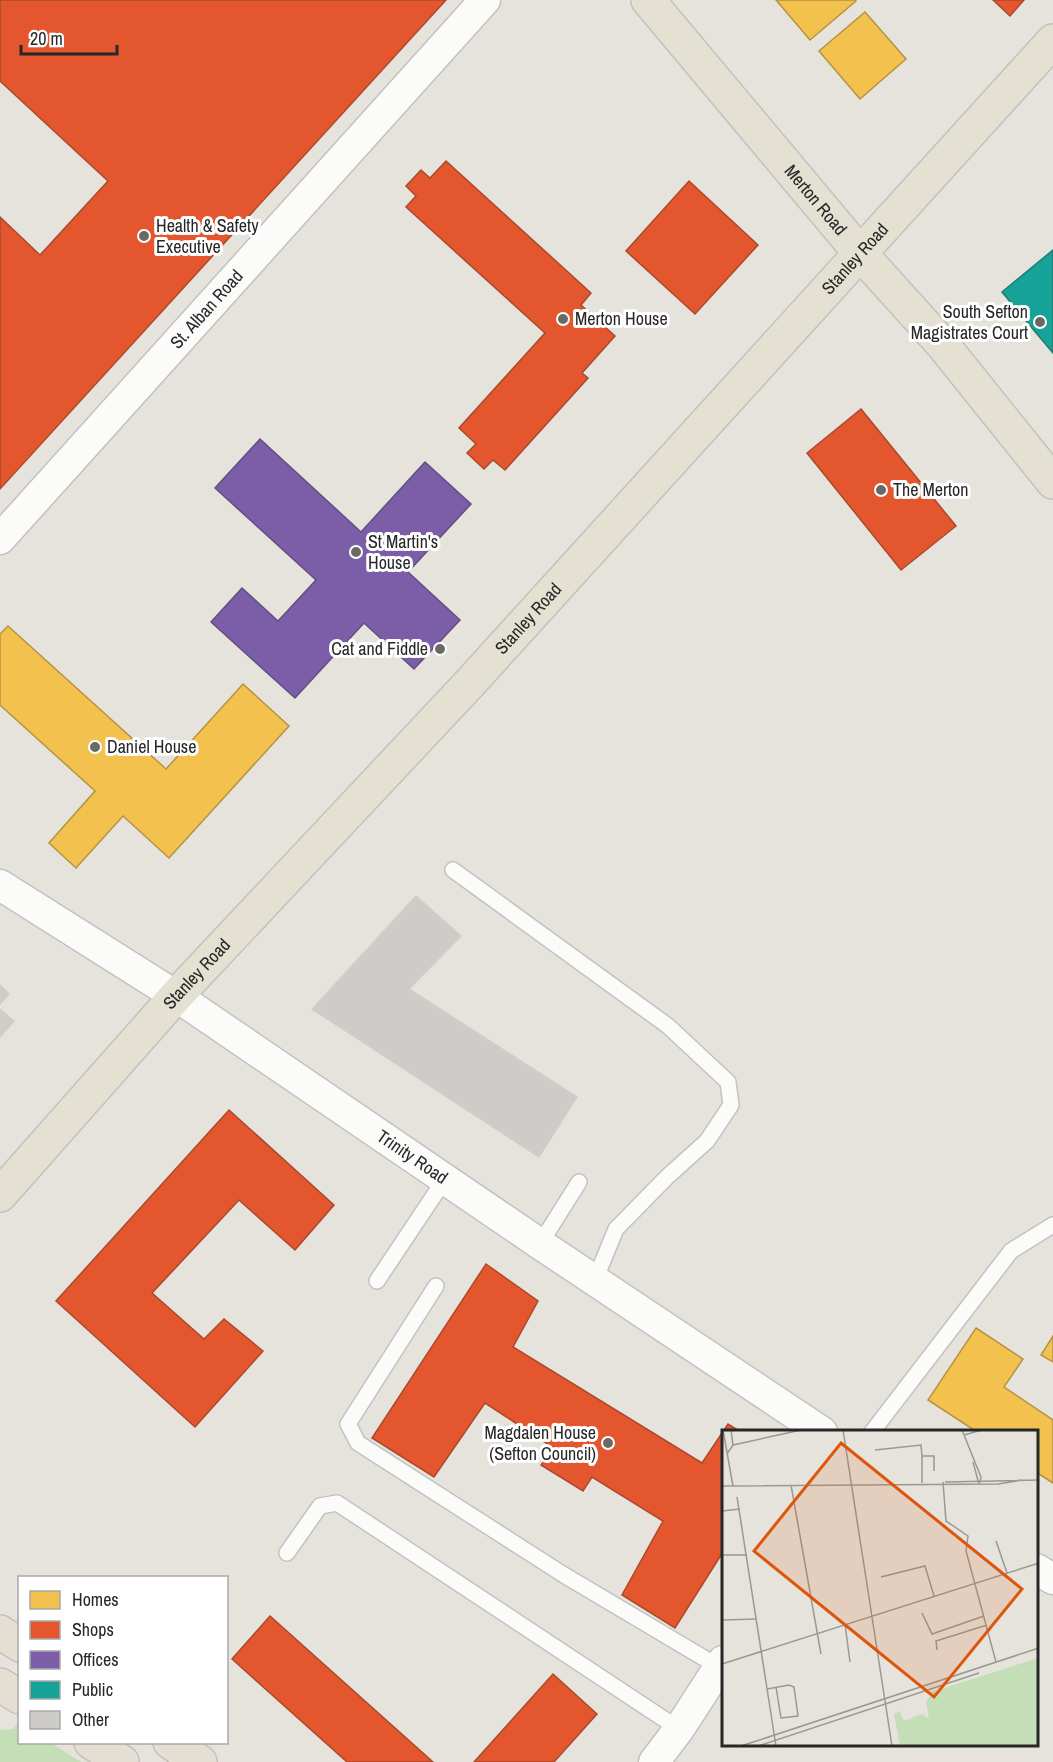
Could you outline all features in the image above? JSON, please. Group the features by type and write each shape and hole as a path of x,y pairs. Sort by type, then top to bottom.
{"highway":[{"path":"0,1632 18,1644"},
{"path":"0,1684 18,1696"},
{"path":"93,1744 122,1762"},
{"path":"172,1744 200,1762"}],"main road":[{"name":"Merton Road","path":"648,0 860,253 943,345 1053,482"},
{"name":"Stanley Road","path":"0,1195 176,996 470,684 1053,41"}],"street":[{"name":"St. Alban Road","path":"0,539 485,0"},
{"name":"Trinity Road","path":"1,888 176,996 540,1244 819,1430"},
{"path":"1038,1570 1053,1579"},
{"path":"654,1762 679,1729 721,1664"}],"lane":[{"path":"453,870 668,1026 728,1082 731,1105 707,1141 667,1177 616,1229 595,1280"},
{"path":"377,1281 445,1179"},
{"path":"540,1244 579,1182"},
{"path":"874,1430 1011,1251 1053,1225"},
{"path":"436,1286 348,1424 358,1443 564,1575 721,1664"},
{"path":"287,1553 320,1506 336,1503 679,1729"}],"green space":[{"path":"18,1722 18,1744 53,1744 81,1762 0,1762 0,1730 13,1729"}],"building: Homes":[{"path":"776,0 855,0 856,1 810,40"},
{"path":"865,12 906,59 860,99 819,51"},
{"name":"Daniel House","path":"8,626 166,769 243,684 289,726 169,858 123,816 76,868 49,843 95,791 0,705 0,634"},
{"path":"976,1328 1023,1359 1004,1387 1053,1420 1053,1483 1038,1473 1038,1430 974,1430 928,1400"},
{"path":"1053,1336 1053,1362 1041,1355"}],"building: Shops":[{"name":"Health & Safety Executive","path":"0,0 446,0 0,489 0,217 40,255 108,181 0,81"},
{"path":"993,0 1024,0 1010,16"},
{"name":"Merton House","path":"446,161 591,293 581,305 615,336 582,373 588,378 505,470 493,460 484,469 467,453 476,444 459,428 545,333 406,207 416,196 406,186 421,170 430,178"},
{"path":"689,181 758,245 695,314 626,251"},
{"name":"The Merton","path":"861,409 956,526 901,570 807,453"},
{"path":"229,1110 334,1205 295,1250 239,1200 152,1293 204,1339 224,1319 263,1351 195,1427 56,1301"},
{"name":"Magdalen House (Sefton Council)","path":"486,1264 538,1301 513,1347 702,1463 722,1433 722,1554 675,1628 622,1595 663,1521 592,1477 583,1491 541,1465 554,1448 485,1403 434,1477 372,1438"},
{"name":"Magdalen House (Sefton Council)","path":"728,1424 738,1430 724,1430"},
{"path":"270,1616 433,1762 347,1762 232,1659"},
{"path":"553,1674 597,1714 554,1762 474,1762"}],"building: Offices":[{"name":"St Martin's House","path":"260,439 361,532 425,462 471,504 408,572 460,620 414,669 364,623 295,698 211,622 242,588 278,621 316,580 215,488"}],"building: Public":[{"name":"South Sefton Magistrates Court","path":"1053,250 1053,353 1002,292"}],"building: Other":[{"path":"416,896 461,936 409,989 577,1097 539,1157 312,1009"},
{"path":"0,985 9,994 0,1004"},
{"path":"0,1009 14,1021 0,1037"}],"place":[{"name":"Health & Safety Executive","path":"144,236"},
{"name":"Merton House","path":"563,319"},
{"name":"South Sefton Magistrates Court","path":"1040,322"},
{"name":"The Merton","path":"881,490"},
{"name":"St Martin's House","path":"356,552"},
{"name":"Cat and Fiddle","path":"440,649"},
{"name":"Daniel House","path":"95,747"},
{"name":"Magdalen House (Sefton Council)","path":"608,1443"}]}
